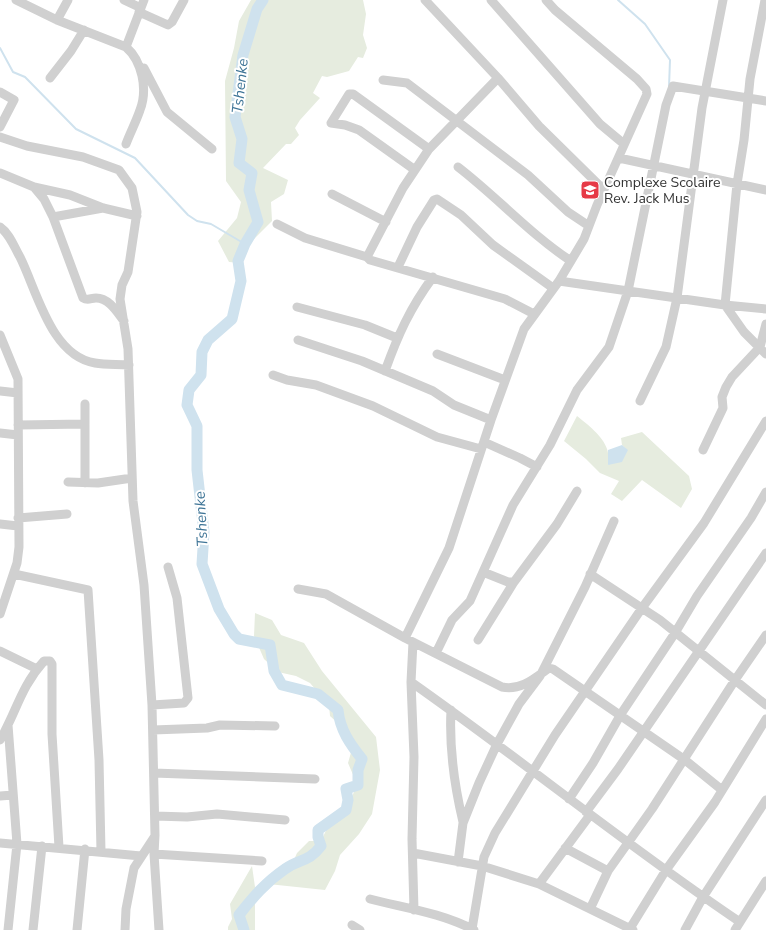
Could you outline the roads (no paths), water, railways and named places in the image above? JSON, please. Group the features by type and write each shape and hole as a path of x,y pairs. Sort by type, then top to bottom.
{"street":[{"path":"16,0 57,20 126,47 142,64 155,92 167,112 212,150"},
{"path":"57,20 68,0"},
{"path":"124,0 141,6 168,25 172,22 184,0"},
{"path":"425,0 498,78 539,126 604,190"},
{"path":"491,0 600,124 624,144"},
{"path":"414,910 412,839 414,757 409,640 449,548 491,420 524,329 559,280 584,239 647,91 637,79 555,10 546,0"},
{"path":"640,402 666,347 677,298 693,175 706,91 723,0"},
{"path":"765,0 754,53 737,184 725,305 744,332 766,354"},
{"path":"126,47 141,6"},
{"path":"50,78 71,51 84,30"},
{"path":"126,144 141,109 143,97 142,73 134,54"},
{"path":"367,257 429,149 498,78"},
{"path":"383,80 407,84 528,175 568,212 589,226"},
{"path":"436,653 452,620 470,601 513,505 550,445 577,390 609,347 628,291 666,105 673,86 766,101"},
{"path":"0,92 14,100 0,127"},
{"path":"416,170 359,130 345,125 330,123 346,96 353,94 429,149"},
{"path":"0,148 1,137 27,146 83,156 120,170 132,188 137,216 128,272 122,285 120,299 125,323 129,365 133,501 144,585 152,705 155,816 154,854 159,930"},
{"path":"619,158 766,190"},
{"path":"458,167 544,242 571,261"},
{"path":"0,173 34,187 70,195 103,208 137,216"},
{"path":"34,187 44,199 53,217 83,298 87,300 98,298 106,302 116,310 125,323"},
{"path":"332,194 386,222"},
{"path":"398,268 417,226 434,200 437,199 461,215 493,245 553,288"},
{"path":"53,217 103,208"},
{"path":"277,224 306,238 367,257 370,260 505,299 534,314"},
{"path":"0,226 5,230 26,270 50,325 59,340 77,356 86,360 95,363 129,365"},
{"path":"385,371 397,338 417,298 433,277"},
{"path":"559,280 725,305 766,309"},
{"path":"296,307 365,325 397,338"},
{"path":"703,450 723,408 722,397 730,379 760,347 766,324"},
{"path":"0,335 3,348 18,379 19,547 14,574 0,614"},
{"path":"298,340 333,350 434,391 454,405 491,420"},
{"path":"437,354 505,380"},
{"path":"273,375 287,380 316,385 373,406 437,437 483,446 520,458 537,467"},
{"path":"0,391 18,393"},
{"path":"85,404 85,483"},
{"path":"370,899 446,918 473,930 482,866 487,848 495,833 555,735 642,608 704,523 766,421"},
{"path":"18,425 85,424"},
{"path":"0,433 18,435"},
{"path":"68,482 85,483 132,478"},
{"path":"478,640 514,582 578,491"},
{"path":"569,799 596,757 620,714 675,633 697,596 751,518 766,492"},
{"path":"0,524 67,514"},
{"path":"458,862 463,823 479,783 497,744 522,700 540,676 614,521"},
{"path":"539,884 766,553"},
{"path":"152,705 181,704 186,702 188,698 177,598 168,567"},
{"path":"483,572 508,582 514,582"},
{"path":"14,574 88,590 99,760 101,851"},
{"path":"590,574 642,608 699,651 766,705"},
{"path":"298,589 326,594 409,640 502,687 520,686 540,676 551,668 644,730 685,760 722,790"},
{"path":"590,909 608,871 685,760 735,680 766,635"},
{"path":"0,651 37,669"},
{"path":"0,740 25,686 37,669 47,660 52,664 52,734 59,847"},
{"path":"411,682 497,744 627,844 703,897 737,926 766,881"},
{"path":"451,710 450,750 452,773 463,823"},
{"path":"413,853 482,866 539,884 631,930 666,870 715,802 766,719"},
{"path":"8,725 17,844 8,930"},
{"path":"153,730 206,728 220,725 275,726"},
{"path":"154,773 315,779"},
{"path":"0,796 13,795"},
{"path":"685,930 703,897 766,800"},
{"path":"155,816 188,817 217,814 285,820"},
{"path":"125,930 126,909 132,874 141,856 155,835"},
{"path":"0,843 85,849 141,856"},
{"path":"33,930 42,846"},
{"path":"565,848 608,871"},
{"path":"77,930 85,849"},
{"path":"154,854 262,861"}],"water":[{"path":"622,445 628,450 622,462 608,465 608,450"}],"waterway":[{"name":"Tshenke","path":"244,930 239,915 249,902 278,874 312,855 321,846 318,837 318,830 346,810 348,800 346,789 358,785 358,770 362,759 353,748 343,730 338,710 318,694 282,685 274,671 270,645 239,639 234,634 219,609 202,564 204,532 197,470 197,426 187,405 189,390 201,375 202,352 208,340 232,319 241,281 238,261 245,244 258,222 249,190 252,173 239,163 242,139 235,117 243,55 257,9 263,0"},
{"path":"618,0 645,24 670,60 669,87"},
{"path":"0,48 13,72 25,77 76,129 135,158 188,215 197,221 211,224 245,244"}],"place":[{"name":"Complexe Scolaire Rev. Jack Mus","path":"590,190"}]}
